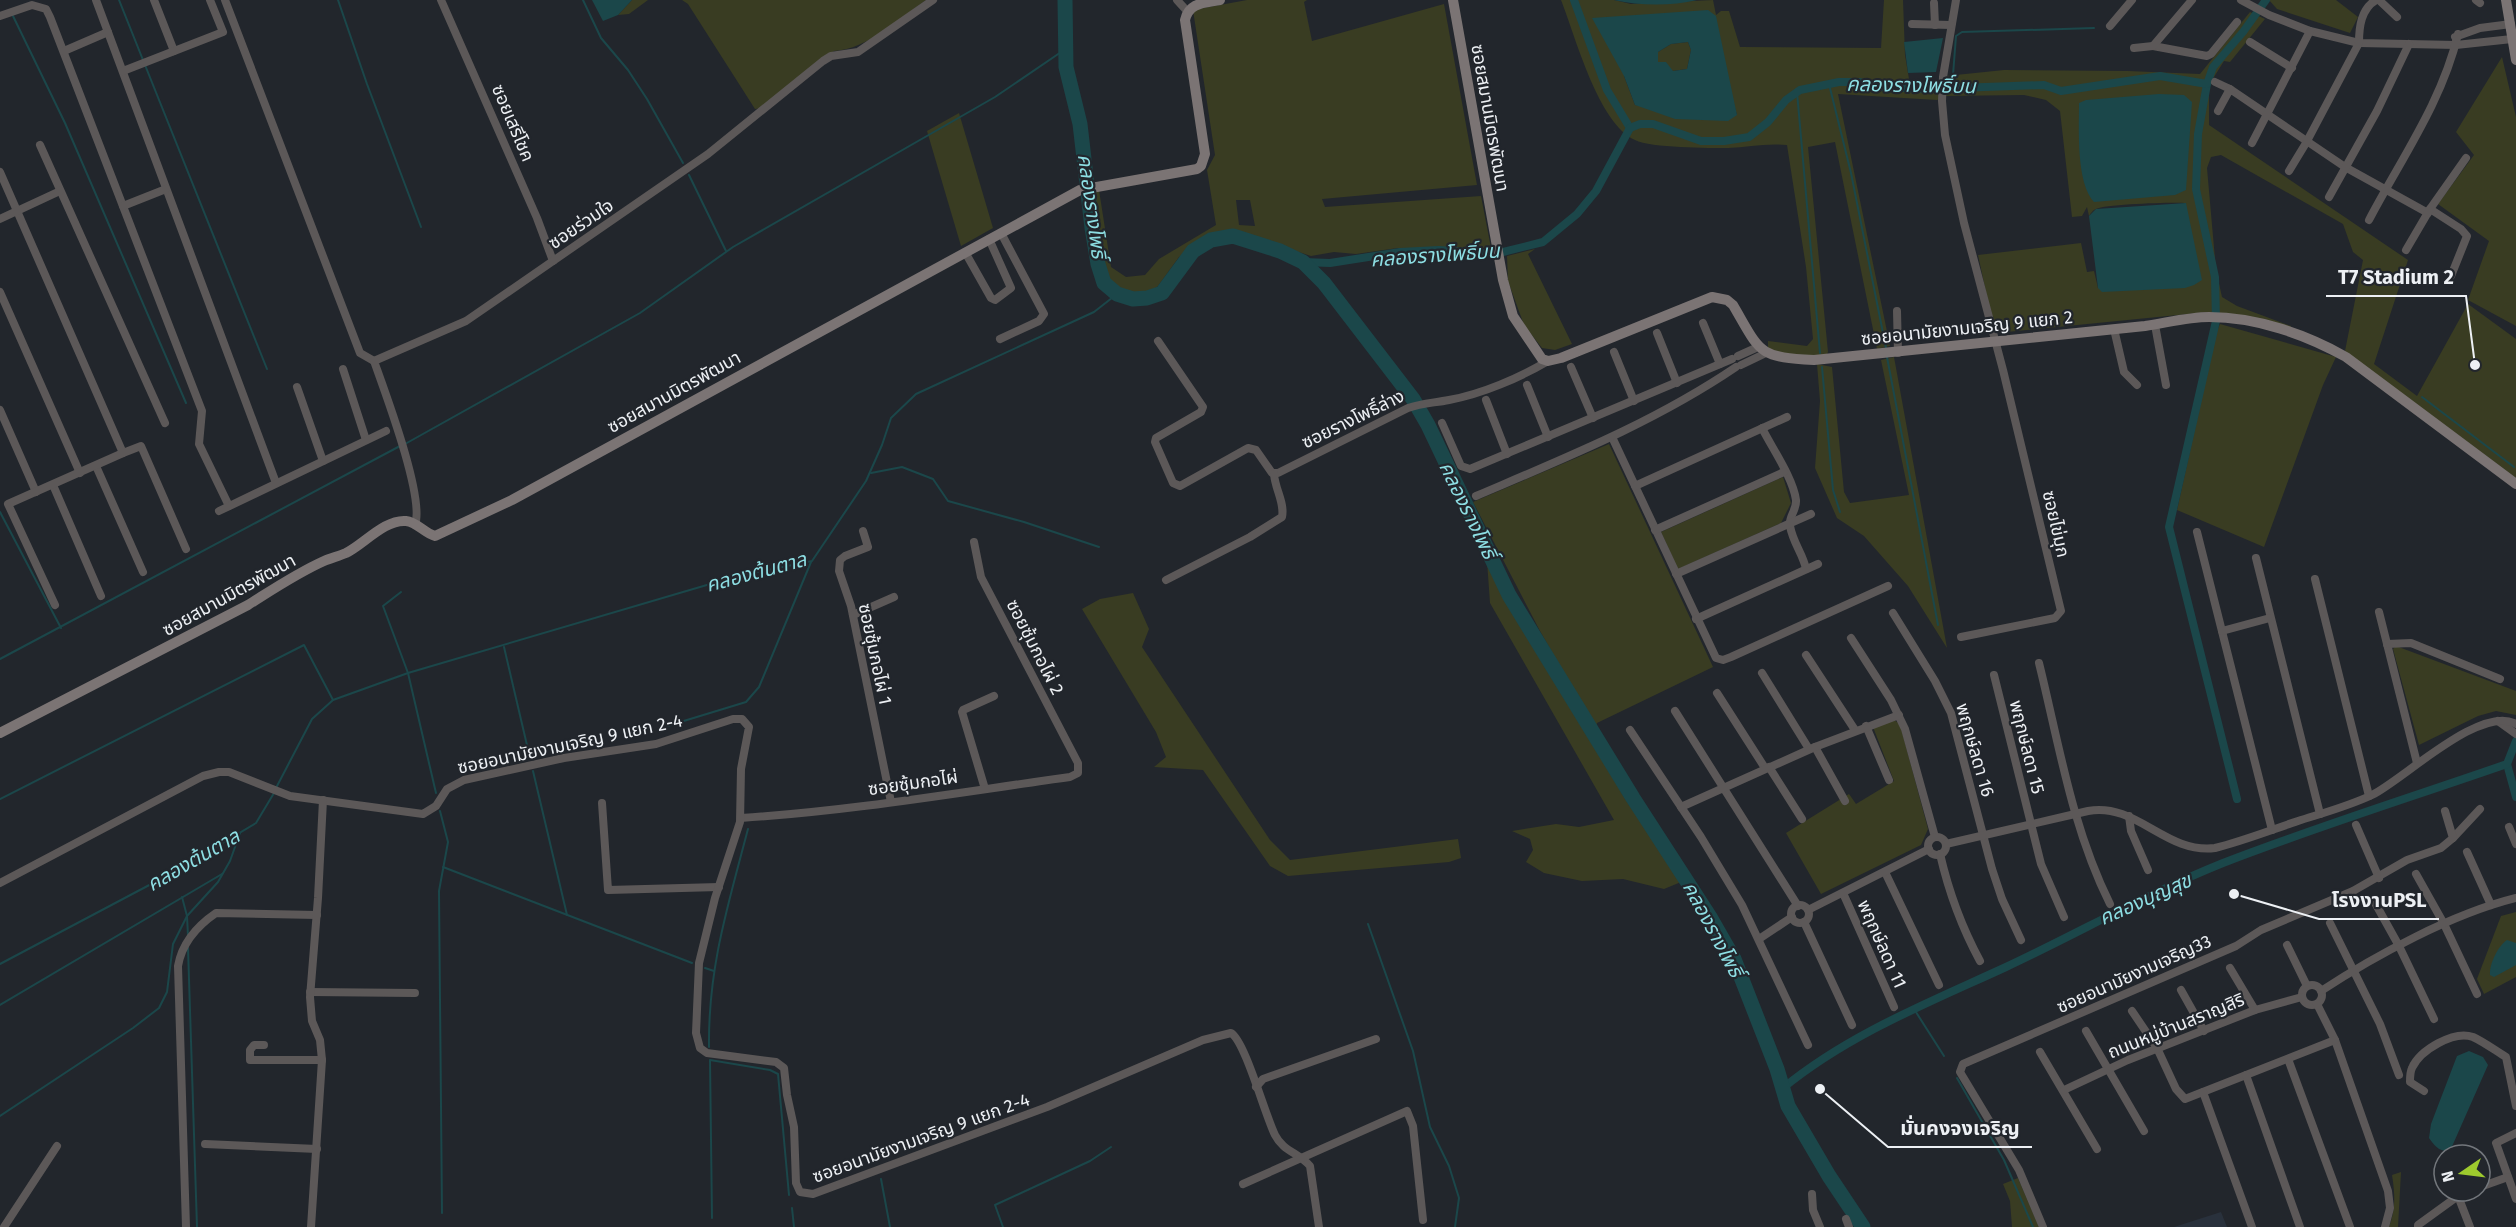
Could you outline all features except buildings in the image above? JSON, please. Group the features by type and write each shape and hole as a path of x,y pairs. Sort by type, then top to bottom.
{"street":[{"path":"96,0 276,483"},
{"path":"154,0 174,51"},
{"path":"123,71 223,32 210,0"},
{"path":"225,0 360,353 374,361 406,463 416,504 415,525"},
{"name":"ซอยเสรีโชค","path":"441,0 534,211 553,261"},
{"name":"ซอยร่วมใจ","path":"374,361 466,321 708,154 823,61 831,57 858,52 933,0"},
{"path":"1177,0 1187,11 1197,4 1220,0"},
{"name":"ซอยสมานมิตรพัฒนา","path":"1453,0 1495,241 1513,316 1539,357 1548,361"},
{"path":"1956,0 1943,77 1942,101 1945,135 1961,210 1995,341"},
{"path":"2109,26 2132,0"},
{"path":"2153,46 2192,0"},
{"path":"2241,0 2269,15 2310,32 2359,43 2447,43 2456,45 2512,39"},
{"path":"2289,171 2359,43 2361,20 2365,11 2378,0 2397,17"},
{"path":"2506,0 2516,60"},
{"path":"1934,3 1935,25"},
{"path":"0,16 32,5 46,9 202,411 199,444 229,506"},
{"name":"ซอยสมานมิตรพัฒนา","path":"0,733 248,605 284,582 348,552 367,537 402,522 415,525 432,535 440,534 512,500 1080,190 1099,184 1192,171 1201,166 1205,154 1186,27 1187,11"},
{"path":"2134,48 2153,46 2207,56 2237,22"},
{"path":"1912,24 1951,25"},
{"path":"2447,43 2458,34 2511,24"},
{"path":"64,51 108,32"},
{"path":"2252,143 2266,112 2310,32"},
{"path":"2368,220 2424,123 2449,66 2458,34"},
{"path":"2250,42 2292,68"},
{"path":"2329,197 2377,111 2409,44"},
{"path":"2216,82 2266,112 2306,143 2345,167 2461,228 2467,240 2451,276"},
{"path":"2218,111 2230,89"},
{"path":"40,146 165,423"},
{"path":"2406,250 2429,211 2466,158"},
{"path":"0,172 123,453"},
{"path":"123,206 166,189"},
{"path":"0,219 60,191"},
{"path":"1000,339 1039,321 1044,314 1001,232"},
{"path":"965,252 991,298 995,300 1009,291 1010,286 990,239"},
{"path":"0,292 80,473"},
{"path":"1548,361 1561,358 1712,297 1727,300 1733,305 1762,350"},
{"path":"1889,354 1897,310"},
{"name":"ซอยอนามัยงามเจริญ 9 แยก 2","path":"1762,350 1788,359 1814,360 2155,325 2208,317 2255,322 2297,334 2336,351 2375,377 2516,484"},
{"path":"1703,323 1736,368"},
{"path":"2155,325 2166,386"},
{"path":"2114,329 2124,372 2137,385"},
{"path":"1657,333 1677,383"},
{"path":"1158,341 1203,407 1201,412 1156,438 1155,442 1173,483 1180,486 1248,448 1257,450 1274,474 1275,487 1283,507 1282,518 1166,580"},
{"name":"ซอยไข่มุก","path":"1961,637 2055,618 2061,611 1995,341"},
{"path":"1442,423 1461,466 1470,469 1729,360 1762,350"},
{"path":"1476,496 1612,437 1701,391 1762,350"},
{"path":"1614,352 1634,401"},
{"name":"ซอยรางโพธิ์ล่าง","path":"1274,474 1407,408 1480,392 1548,361"},
{"path":"1571,367 1593,418"},
{"path":"343,369 366,440"},
{"path":"1527,385 1548,437"},
{"path":"297,387 323,460"},
{"path":"1486,400 1507,454"},
{"path":"0,410 36,492"},
{"path":"1635,486 1787,417"},
{"path":"1762,428 1793,490 1796,504 1789,522 1794,543 1804,560 1806,569"},
{"path":"219,511 386,431"},
{"path":"1612,437 1712,654 1716,658 1723,660 1888,586"},
{"path":"55,605 4,503 36,492 141,446 186,549"},
{"path":"96,466 142,572"},
{"path":"1655,530 1784,472"},
{"path":"53,484 101,596"},
{"path":"1676,574 1811,514"},
{"name":"ซอยซุ้มกอไผ่ 1","path":"863,531 868,547 844,556 838,565 853,615 891,802"},
{"path":"2197,532 2272,830"},
{"name":"ซอยซุ้มกอไผ่ 2","path":"974,542 981,577 1078,763"},
{"path":"2256,558 2320,814"},
{"path":"1696,619 1818,564"},
{"path":"2315,579 2369,796"},
{"path":"853,615 894,597"},
{"path":"2379,612 2417,763"},
{"name":"พฤกษ์ลดา 16","path":"1893,613 1935,681 1951,713 2002,899 2021,940"},
{"path":"2222,631 2270,618"},
{"path":"1851,638 1899,715 1912,750 1935,837"},
{"path":"2387,645 2411,643 2500,679"},
{"path":"1806,655 1855,730"},
{"path":"2039,663 2075,814 2089,861 2110,904"},
{"path":"1762,673 1845,801"},
{"name":"พฤกษ์ลดา 15","path":"1994,675 2041,864 2064,917"},
{"path":"1717,693 1802,819"},
{"path":"985,789 962,712 994,696"},
{"path":"1676,711 1798,906"},
{"path":"1681,807 1812,748 1899,715"},
{"name":"ซอยอนามัยงามเจริญ 9 แยก 2-4","path":"0,883 203,776 219,772 229,772 275,791 423,814 436,806 447,789 464,780 564,758 656,744 738,719 746,721 749,727 741,769 741,818 718,887 699,963 696,1017 698,1042 700,1048 707,1053 782,1064 786,1073 787,1095 794,1127 796,1183 800,1192 804,1195 813,1194 1047,1107 1203,1040 1231,1033 1237,1036 1241,1043 1279,1143 1310,1166 1319,1227"},
{"path":"1946,844 2075,814 2109,809 2129,816 2172,841 2194,848 2215,848 2369,796 2400,778 2417,763 2459,736 2498,721 2511,724 2516,734"},
{"path":"1866,726 1889,780"},
{"path":"1630,729 1730,884 1759,939 1808,1045"},
{"name":"ซอยซุ้มกอไผ่","path":"741,818 891,802 1070,777 1078,773 1078,763"},
{"path":"311,1227 322,1060 320,1040 312,1021 310,992 323,800"},
{"path":"602,803 608,890 718,887"},
{"name":"ซอยอนามัยงามเจริญ33","path":"2043,1227 2019,1170 1960,1071 1963,1064 2236,946 2261,930 2353,891 2407,861 2440,848 2453,838 2480,809"},
{"path":"2445,811 2453,838"},
{"path":"2129,816 2131,831 2148,870"},
{"path":"2356,825 2379,878"},
{"path":"2509,827 2516,844"},
{"path":"1929,849 1935,854 1940,854 1945,850 1946,844 1941,838 1935,837"},
{"path":"1929,849 1929,843 1935,837"},
{"path":"1808,910 1929,849"},
{"path":"2467,852 2491,905"},
{"path":"1940,854 1953,903 1980,961"},
{"path":"1885,872 1939,985"},
{"path":"2416,874 2444,924 2477,994"},
{"name":"พฤกษ์ลดา 11","path":"1843,893 1894,1007"},
{"path":"2321,991 2353,970 2444,924 2491,905 2516,898"},
{"path":"2374,901 2399,946 2434,1019"},
{"path":"1798,906 1804,906 1808,910 1809,915 1804,922 1796,922 1792,917 1793,909 1798,906"},
{"path":"186,1227 178,966 180,952 196,930 216,913 317,915"},
{"path":"1759,939 1792,917"},
{"path":"1804,922 1852,1025"},
{"path":"2330,923 2380,1024 2398,1075"},
{"path":"2288,945 2307,986"},
{"path":"2230,968 2255,1010"},
{"path":"2307,986 2315,986 2321,991 2322,996 2317,1004 2307,1004 2302,998 2302,991 2307,986"},
{"path":"2181,990 2204,1031"},
{"path":"310,992 416,993"},
{"name":"ถนนหมู่บ้านสราญสิริ","path":"2064,1090 2157,1048 2255,1010 2302,998"},
{"path":"2317,1004 2335,1040 2390,1200 2389,1216 2385,1227"},
{"path":"2132,1011 2157,1048 2182,1098 2204,1092 2335,1040"},
{"path":"2086,1031 2144,1131"},
{"path":"2424,1091 2410,1082 2412,1068 2425,1052 2446,1040 2461,1036 2472,1037 2506,1057 2516,1106"},
{"path":"1256,1086 1263,1079 1376,1039"},
{"path":"264,1045 254,1045 250,1050 250,1060 322,1060"},
{"path":"2040,1052 2097,1149"},
{"path":"2288,1059 2350,1227"},
{"path":"2246,1075 2300,1227"},
{"path":"2204,1092 2252,1227"},
{"path":"1243,1184 1407,1111 1413,1126 1423,1220"},
{"path":"2516,1134 2496,1143 2516,1198"},
{"path":"205,1144 317,1149"},
{"path":"4,1227 57,1146"},
{"path":"2492,1183 2508,1177"},
{"path":"1812,1194 1813,1210 1820,1227"},
{"path":"2418,1227 2448,1203"},
{"path":"2461,1203 2470,1227"}],"shaded area":[{"path":"2221,1212 2227,1227 2174,1227"}],"green space":[{"path":"632,0 648,0 629,14 618,15"},
{"path":"682,0 926,0 871,39 847,49 834,51 761,108 755,109 688,4"},
{"path":"1247,0 1307,0 1304,2 1312,41 1444,4 1477,185 1322,199 1325,207 1481,196 1491,248 1398,248 1356,254 1334,252 1311,256 1246,235 1228,233 1208,238 1179,257 1158,286 1145,296 1120,290 1113,285 1103,268 1100,256 1092,193 1099,190 1111,267 1126,277 1145,275 1159,259 1216,225 1207,170 1215,155 1193,10","holes":["1236,200 1250,200 1255,226 1239,225"]},
{"path":"1561,0 1614,0 1631,4 1713,0 1716,15 1721,11 1729,11 1740,47 1881,48 1884,0 1903,0 1905,55 1910,85 1946,84 1946,76 2004,70 2200,74 2250,12 2265,19 2230,62 2224,61 2209,85 2209,125 2408,260 2374,364 2417,396 2468,304 2516,339 2516,478 2345,351 2363,260 2353,252 2343,224 2221,155 2211,157 2207,168 2216,270 2222,297 2237,306 2291,326 2290,329 2208,312 1997,333 1994,329 1978,255 2081,243 2087,272 2094,271 2098,288 2186,207 2186,203 2112,206 2095,209 2089,216 2087,207 2082,216 2072,217 2060,111 2046,100 2024,95 1946,96 1937,100 1838,94 1890,346 1877,349 1835,142 1808,147 1828,352 1826,356 1782,354 1768,348 1768,341 1807,346 1813,339 1806,267 1787,145 1694,148 1654,145 1635,140 1622,131 1599,98 1581,57","holes":["1707,10 1737,115 1635,105 1624,76"]},
{"path":"2269,0 2336,0 2358,17 2350,33 2277,9"},
{"path":"1688,42 1691,50 1687,69 1673,71 1658,62 1658,52 1671,44"},
{"path":"2502,57 2516,117 2516,326 2468,300 2489,241 2438,204 2474,155 2456,132"},
{"path":"959,113 993,228 961,246 927,131"},
{"path":"1535,249 1528,254 1572,344 1555,350 1542,348 1524,325 1508,281 1507,256"},
{"path":"2220,324 2336,357 2323,385 2264,547 2177,510 2216,333"},
{"path":"1894,357 1947,648 1908,586 1864,536 1837,518 1815,468 1820,401 1817,364 1832,367 1844,492 1850,503 1909,495 1881,360"},
{"path":"1609,444 1713,667 1597,723 1595,728 1540,631 1473,502"},
{"path":"1783,477 1791,503 1781,523 1678,569 1661,532"},
{"path":"1487,561 1624,797 1681,882 1664,889 1623,879 1582,881 1544,873 1526,862 1533,850 1530,839 1512,831 1556,824 1579,827 1614,820 1490,603"},
{"path":"1133,593 1149,629 1142,647 1270,840 1290,860 1458,839 1461,858 1449,862 1288,876 1270,866 1203,770 1154,767 1166,757 1156,732 1082,609 1100,599"},
{"path":"2396,646 2516,691 2516,715 2496,711 2478,716 2419,745 2393,649"},
{"path":"1894,720 1900,724 1928,829 1921,845 1821,894 1786,833 1849,794 1856,804 1894,781 1873,727"},
{"path":"2516,912 2516,977 2484,994 2477,979 2501,916"},
{"path":"2401,1172 2398,1227 2389,1227 2394,1201 2392,1175"},
{"path":"2018,1178 2039,1227 2012,1227 2010,1201 2003,1184"}],"water":[{"path":"592,0 632,0 618,15 603,21"},
{"path":"1614,0 1697,0 1656,4"},
{"path":"1708,10 1716,16 1737,115 1728,121 1675,119 1635,105 1624,76 1592,18","holes":["1688,42 1691,50 1687,69 1673,71 1666,62 1658,62 1658,52 1671,44"]},
{"path":"1943,38 1936,72 1908,73 1904,42"},
{"path":"2159,94 2184,95 2192,102 2186,190 2175,195 2094,202 2088,193 2081,169 2079,103 2086,100"},
{"path":"2186,203 2202,280 2185,288 2102,292 2098,288 2089,216 2096,209"},
{"path":"2507,940 2516,943 2516,965 2494,977 2490,975 2493,961 2500,946"},
{"path":"2469,1051 2483,1057 2488,1065 2454,1143 2433,1143 2429,1138 2431,1124 2457,1056"}],"waterway":[{"path":"119,0 143,60"},
{"path":"338,0 421,227"},
{"path":"583,0 601,38 628,70 683,163"},
{"name":"คลองรางโพธิ์","path":"1065,0 1066,67 1080,124 1092,228 1098,264 1104,283 1117,294 1133,299 1147,298 1162,293 1193,251 1211,240 1233,236 1280,251 1303,262 1324,283 1413,399 1428,425 1509,595 1734,959 1777,1069 1788,1106 1829,1176 1863,1227"},
{"path":"1574,0 1607,90 1630,128"},
{"name":"คลองรางโพธิ์บน","path":"1303,262 1330,263 1400,252 1439,250 1495,254 1543,242 1577,214 1596,191 1630,128 1640,124 1653,124 1701,141 1724,141 1749,137 1768,122 1786,100 1800,90 1839,82 1859,82 1879,87 1929,89 2044,85 2061,91 2160,76 2207,84 2213,67 2243,32 2266,0"},
{"path":"13,16 65,123 186,403"},
{"path":"1952,88 1956,36 1962,32 2094,28"},
{"path":"405,444 640,313 733,247 995,97 1067,48"},
{"path":"145,65 267,369"},
{"path":"1829,84 1851,173 1886,348"},
{"path":"2207,84 2198,134 2196,189 2215,277 2216,321 2169,527 2237,799"},
{"path":"1797,92 1820,353"},
{"path":"689,175 726,251"},
{"name":"คลองต้นตาล","path":"0,799 304,645 333,700 408,673 734,577 812,561 866,481 891,418 916,394 1094,312 1117,294"},
{"path":"1887,357 1938,625"},
{"path":"1822,367 1833,490 1840,512"},
{"path":"2422,397 2514,467"},
{"path":"0,659 400,446"},
{"path":"871,473 902,467 933,479 948,501 1024,522 1099,547"},
{"path":"0,512 61,628"},
{"path":"664,727 746,702 759,687 811,562"},
{"path":"401,592 383,606 408,673 436,793"},
{"path":"504,647 530,758"},
{"name":"คลองต้นตาล","path":"276,788 312,719 333,700"},
{"name":"คลองบุญสุข","path":"1783,1088 1808,1069 1862,1035 2168,887 2258,850 2507,764 2516,741"},
{"path":"2507,764 2516,797"},
{"path":"533,771 567,915"},
{"name":"คลองต้นตาล","path":"0,964 172,873 256,823 274,793"},
{"path":"440,811 448,842 439,891 442,1213"},
{"path":"709,1047 716,963 748,829"},
{"path":"0,1116 133,1028 159,1008 167,992 173,944 187,916 218,882 230,861 240,833"},
{"path":"443,867 692,963"},
{"path":"0,1005 222,874"},
{"path":"182,897 187,916 188,936"},
{"path":"1368,924 1413,1051 1430,1127 1449,1166 1459,1198 1455,1227"},
{"path":"188,948 197,1227"},
{"path":"705,968 714,971"},
{"path":"1914,1009 1944,1056"},
{"path":"712,1218 710,1060 770,1070 778,1074 789,1195"},
{"path":"1957,1078 2004,1160 2033,1227"},
{"path":"1003,1227 995,1205 1090,1161 1111,1147"},
{"path":"881,1179 890,1227"},
{"path":"792,1208 794,1227"}],"place":[{"name":"T7 Stadium 2","path":"2475,365"},
{"name":"โรงงานPSL","path":"2234,894"},
{"name":"มั่นคงจงเจริญ","path":"1820,1089"}]}
